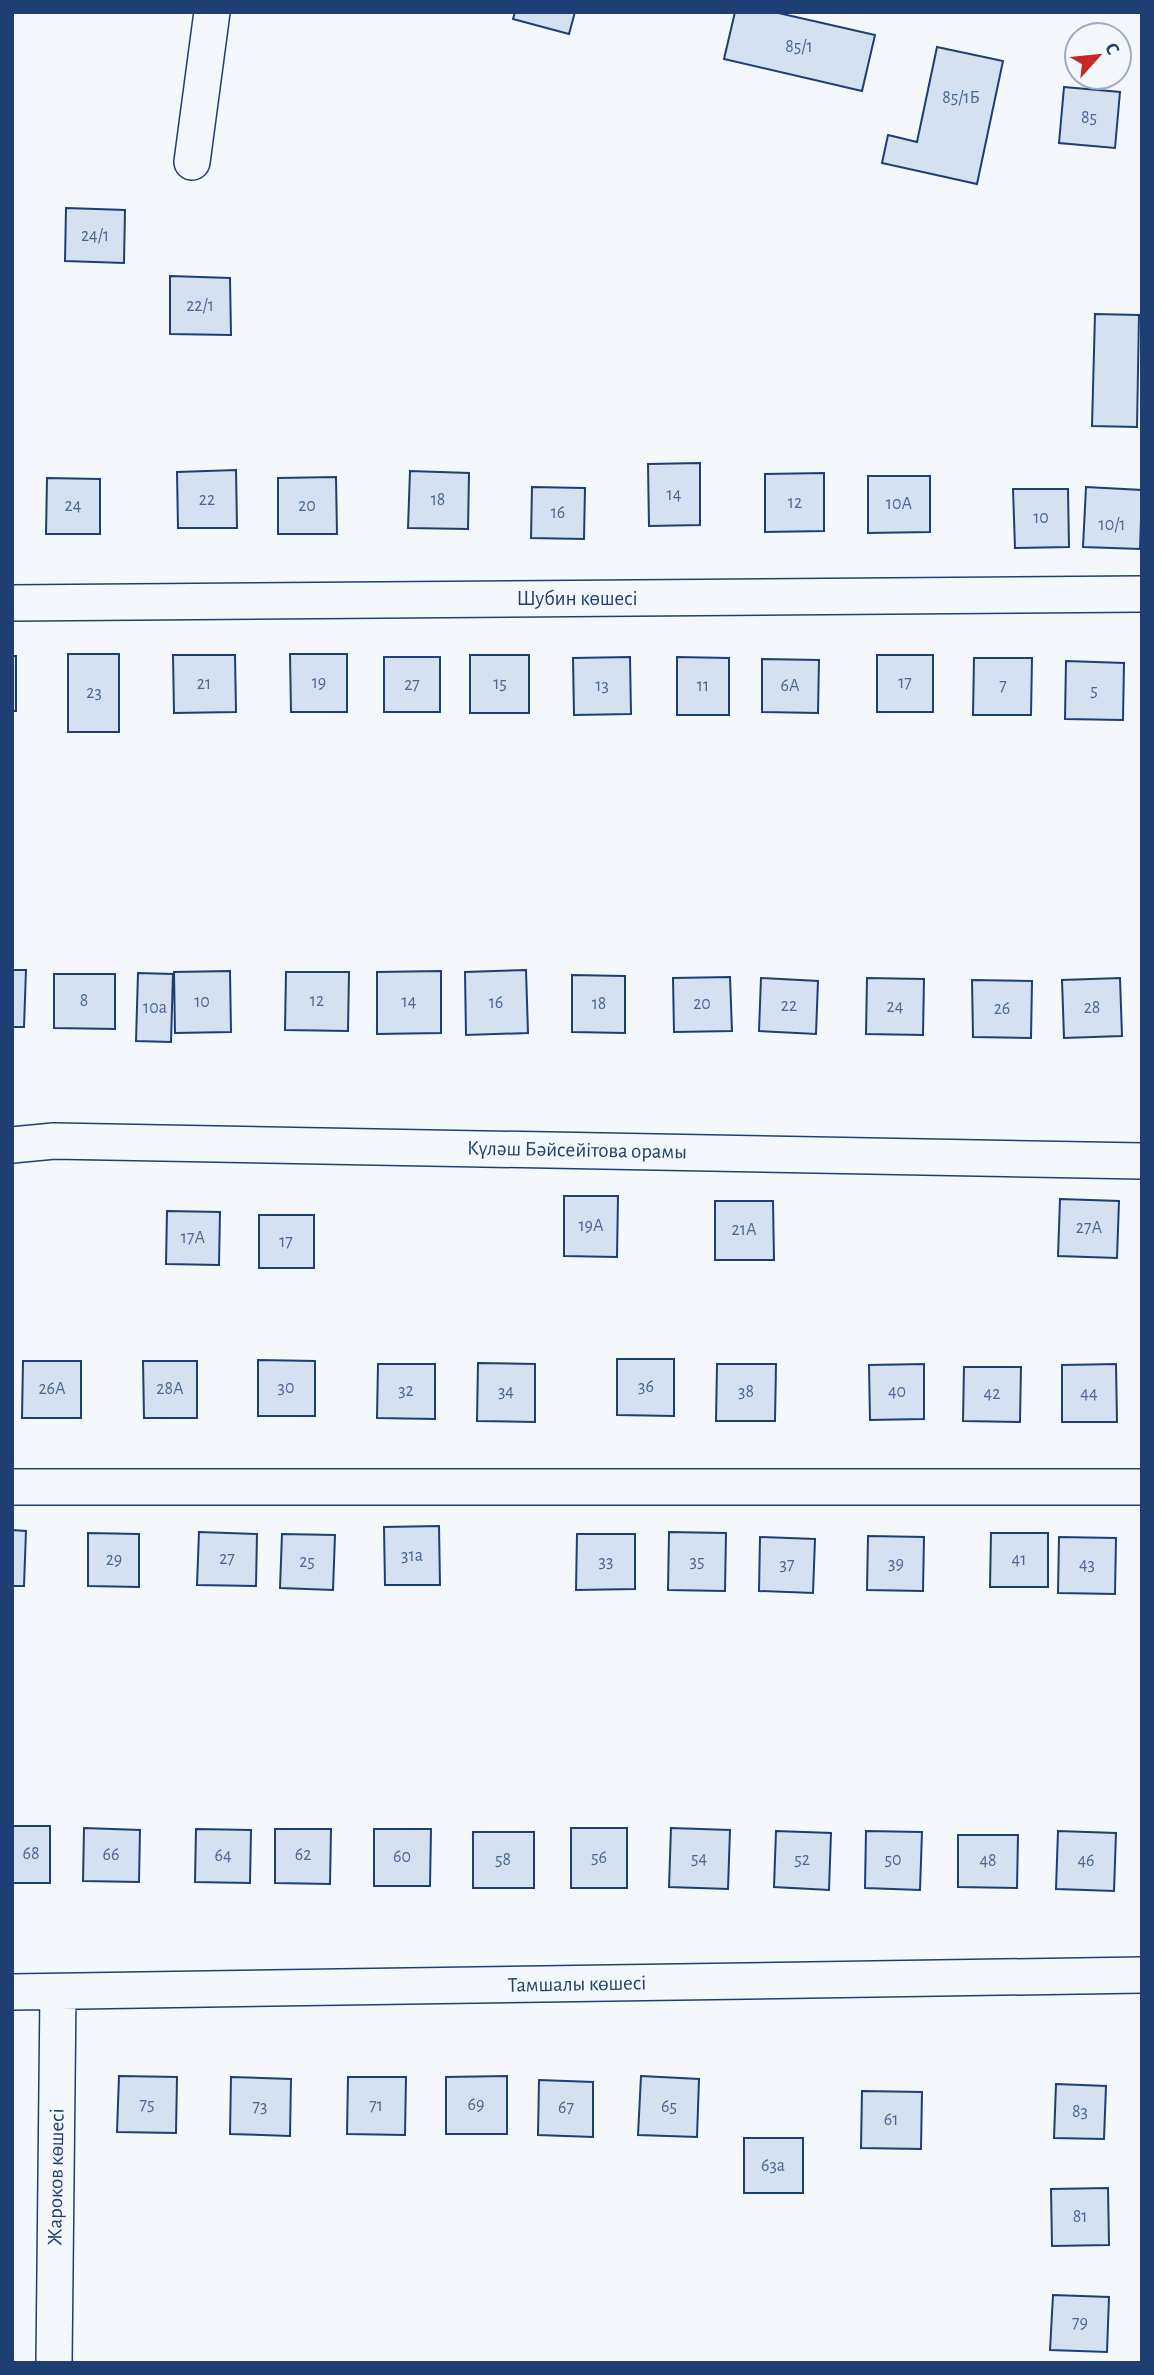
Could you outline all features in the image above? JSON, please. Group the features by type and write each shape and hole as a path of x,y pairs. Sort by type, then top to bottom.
{"street":[{"path":"192,162 212,12"},
{"name":"Шубин көшесі","path":"12,603 1142,594"},
{"name":"Күләш Бәйсейітова орамы","path":"12,1145 68,1141 1142,1161"},
{"path":"12,1487 1142,1487"},
{"name":"Тамшалы көшесі","path":"12,1992 1142,1975"},
{"name":"Жароков көшесі","path":"54,2363 58,1992"}],"building":[{"path":"515,12 575,12 569,34 513,19"},
{"path":"735,12 774,12 875,35 862,91 724,59"},
{"path":"937,47 1003,61 977,184 882,163 888,135 917,142"},
{"path":"1064,91 1120,92 1115,148 1059,143"},
{"path":"66,208 125,210 124,263 65,261"},
{"path":"170,276 230,278 231,335 170,334"},
{"path":"1095,314 1139,315 1137,427 1092,426"},
{"path":"700,463 700,525 649,526 648,464"},
{"path":"236,470 237,528 178,528 177,472"},
{"path":"410,471 469,473 468,529 408,528"},
{"path":"824,473 824,531 765,532 765,474"},
{"path":"868,476 930,476 930,532 868,533"},
{"path":"336,477 337,534 278,534 278,478"},
{"path":"47,478 100,479 100,534 46,534"},
{"path":"532,487 585,488 584,539 531,538"},
{"path":"1086,487 1142,490 1140,549 1083,547"},
{"path":"1013,489 1068,489 1069,547 1015,548"},
{"path":"68,654 119,654 119,732 68,732"},
{"path":"290,654 347,654 347,712 291,712"},
{"path":"173,655 235,655 236,712 174,713"},
{"path":"470,655 529,655 529,713 470,713"},
{"path":"877,655 933,655 933,712 877,712"},
{"path":"12,656 16,656 16,711 12,711"},
{"path":"384,657 440,657 440,712 384,712"},
{"path":"630,657 631,714 574,715 573,658"},
{"path":"677,657 729,658 729,715 677,715"},
{"path":"974,658 1032,658 1031,715 973,715"},
{"path":"762,659 819,660 818,713 762,712"},
{"path":"1066,661 1124,663 1123,720 1065,719"},
{"path":"12,970 26,970 24,1027 12,1027"},
{"path":"526,970 528,1033 466,1035 465,972"},
{"path":"230,971 231,1032 175,1033 174,972"},
{"path":"441,971 441,1033 377,1034 377,972"},
{"path":"286,972 349,972 348,1031 285,1030"},
{"path":"138,973 173,974 171,1042 136,1041"},
{"path":"54,974 115,974 115,1029 54,1028"},
{"path":"572,975 625,976 625,1033 572,1032"},
{"path":"730,977 732,1031 674,1032 673,978"},
{"path":"761,978 818,981 816,1034 759,1031"},
{"path":"867,978 924,979 923,1035 866,1034"},
{"path":"1120,978 1122,1036 1064,1038 1062,980"},
{"path":"972,980 1032,981 1031,1038 973,1037"},
{"path":"564,1196 618,1196 617,1257 564,1256"},
{"path":"1060,1199 1119,1201 1117,1258 1058,1256"},
{"path":"715,1201 773,1201 774,1260 715,1260"},
{"path":"167,1211 220,1212 219,1265 166,1264"},
{"path":"259,1215 314,1215 314,1268 259,1268"},
{"path":"617,1359 674,1359 674,1416 617,1415"},
{"path":"258,1360 315,1361 315,1416 258,1416"},
{"path":"23,1361 81,1361 81,1418 22,1418"},
{"path":"143,1361 197,1361 197,1418 144,1418"},
{"path":"478,1363 535,1364 535,1422 477,1421"},
{"path":"378,1364 435,1364 435,1419 377,1418"},
{"path":"717,1364 776,1364 775,1421 716,1421"},
{"path":"924,1364 924,1419 870,1420 869,1365"},
{"path":"1116,1364 1117,1422 1062,1422 1062,1365"},
{"path":"964,1367 1021,1367 1020,1422 963,1421"},
{"path":"439,1526 440,1585 385,1585 384,1527"},
{"path":"12,1530 26,1531 24,1586 12,1586"},
{"path":"199,1532 257,1534 256,1586 197,1585"},
{"path":"669,1532 726,1533 725,1591 668,1590"},
{"path":"88,1533 139,1534 139,1587 88,1586"},
{"path":"991,1533 1048,1533 1048,1587 990,1587"},
{"path":"282,1534 335,1535 333,1590 280,1588"},
{"path":"577,1534 635,1534 635,1589 576,1590"},
{"path":"868,1536 924,1537 923,1591 867,1590"},
{"path":"760,1537 815,1539 813,1593 759,1591"},
{"path":"1059,1537 1116,1538 1115,1594 1058,1593"},
{"path":"12,1826 50,1826 50,1883 12,1883"},
{"path":"84,1828 140,1830 139,1882 83,1881"},
{"path":"571,1828 627,1828 627,1888 571,1888"},
{"path":"671,1828 730,1830 728,1889 669,1887"},
{"path":"196,1829 251,1830 250,1883 195,1882"},
{"path":"275,1829 331,1829 330,1884 275,1883"},
{"path":"374,1829 431,1829 430,1886 374,1886"},
{"path":"776,1831 831,1833 829,1890 774,1887"},
{"path":"866,1831 922,1832 920,1890 865,1888"},
{"path":"1058,1831 1116,1833 1114,1891 1056,1889"},
{"path":"473,1832 534,1832 534,1888 473,1888"},
{"path":"958,1835 1018,1835 1017,1888 958,1887"},
{"path":"119,2076 177,2077 176,2133 117,2132"},
{"path":"507,2076 507,2134 446,2134 446,2077"},
{"path":"641,2076 699,2079 697,2137 638,2135"},
{"path":"231,2077 291,2079 290,2136 230,2134"},
{"path":"348,2077 406,2077 405,2135 347,2134"},
{"path":"539,2080 593,2082 593,2137 538,2135"},
{"path":"1056,2084 1106,2086 1104,2139 1054,2138"},
{"path":"862,2091 922,2092 921,2149 861,2148"},
{"path":"744,2138 803,2138 803,2193 744,2193"},
{"path":"1108,2188 1109,2245 1052,2246 1051,2189"},
{"path":"1053,2295 1109,2297 1107,2352 1050,2350"}]}
